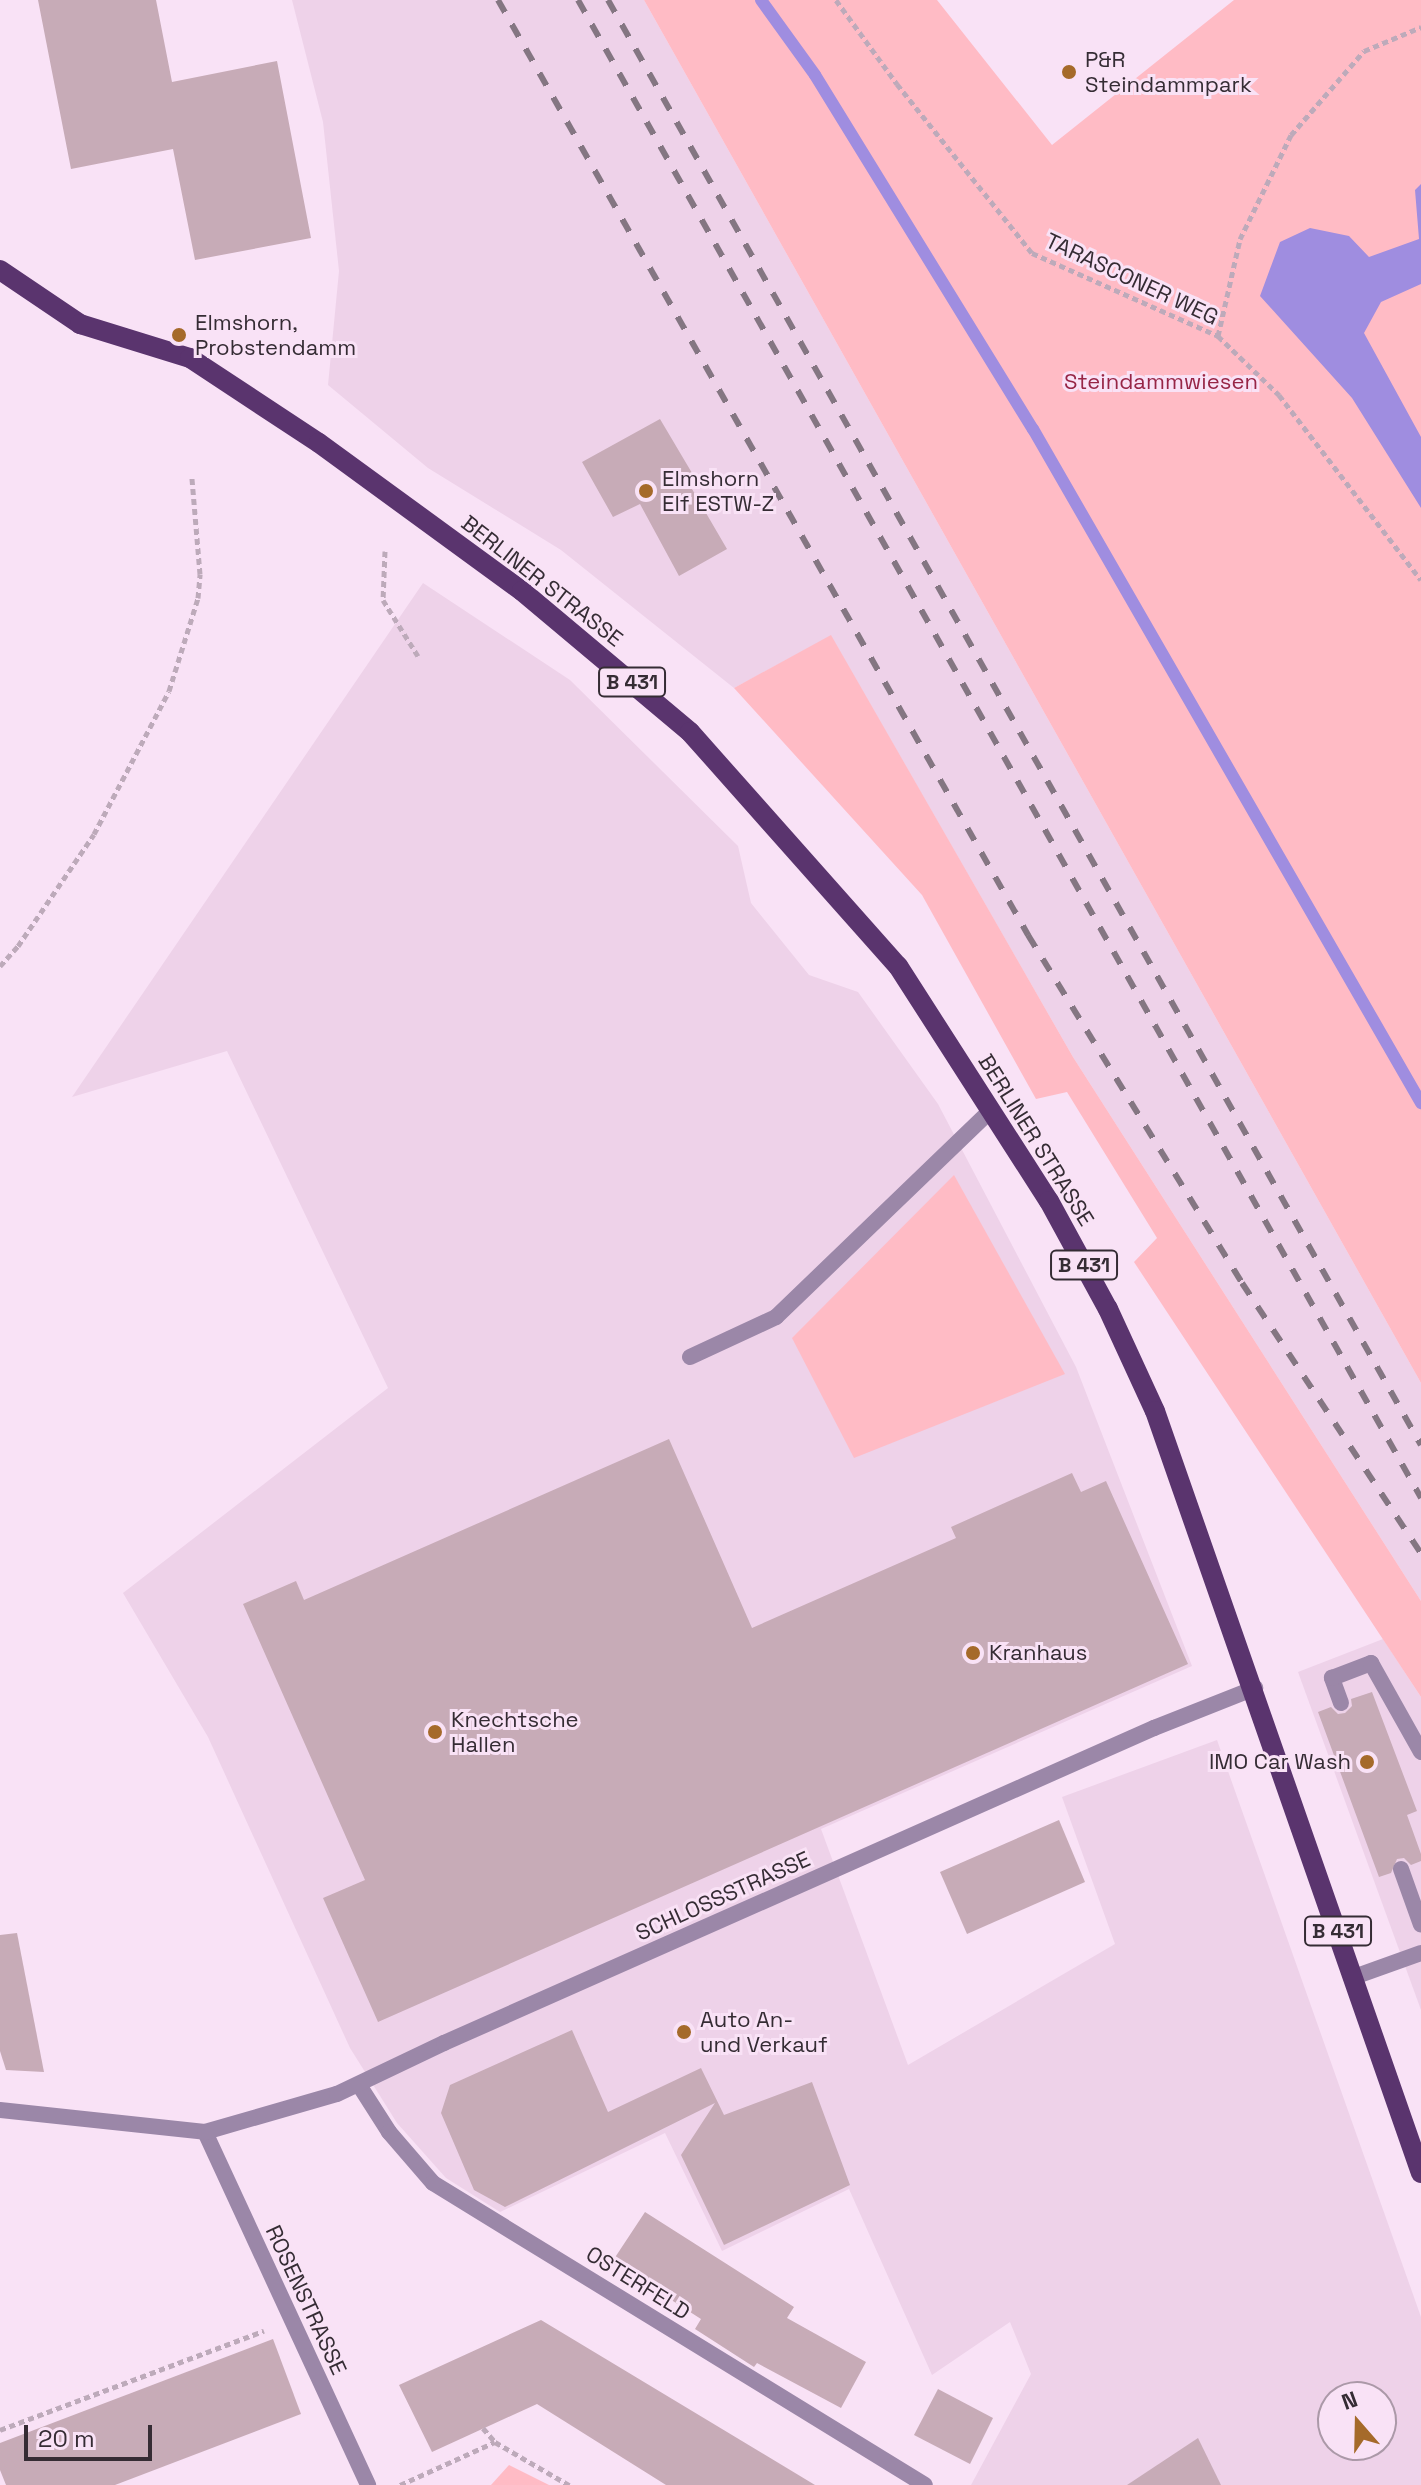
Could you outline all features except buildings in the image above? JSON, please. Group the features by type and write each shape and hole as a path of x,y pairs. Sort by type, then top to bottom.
{"main road":[{"name":"BERLINER STRASSE","path":"0,270 80,324 190,358 319,443 522,591 690,732 898,966 1071,1241 1108,1309 1155,1411 1255,1688 1421,2173"}],"street":[{"path":"690,1357 776,1317 991,1110"},
{"path":"1341,1703 1332,1678 1371,1663 1421,1752"},
{"name":"SCHLOSSSTRASSE","path":"205,2132 359,2085 444,2043 1140,1735 1255,1688"},
{"path":"1401,1869 1421,1925"},
{"path":"1354,1977 1421,1953"},
{"name":"OSTERFELD","path":"359,2085 389,2132 433,2183 925,2485"},
{"path":"0,2110 205,2132"},
{"name":"ROSENSTRASSE","path":"205,2132 368,2485"}],"path":[{"name":"TARASCONER WEG","path":"836,0 897,84 1032,253 1218,336 1279,395 1421,580"},
{"path":"1218,336 1240,239 1291,135 1364,51 1421,27"},
{"path":"0,966 18,946 94,834 169,691 198,598 200,574 192,478"},
{"path":"385,551 383,600 418,656"},
{"path":"0,2430 291,2321"},
{"path":"483,2428 495,2442 569,2485"},
{"path":"400,2485 495,2442"}],"shaded area":[{"path":"292,0 644,0 1421,1383 1421,1601 1073,1057 831,636 734,688 561,550 428,468 328,385 339,271 323,122"},
{"path":"1421,184 1421,284 1381,302 1364,333 1421,437 1421,508 1352,398 1260,296 1280,242 1310,228 1349,236 1369,257 1419,239 1415,190"},
{"path":"423,583 570,680 738,846 751,903 809,975 858,992 938,1104 1076,1367 1192,1666 821,1829 908,2065 1115,1944 1062,1797 1217,1740 1421,2317 1421,2485 971,2485 1031,2374 1010,2322 932,2375 849,2189 722,2251 665,2133 500,2212 446,2178 397,2123 350,2048 208,1737 123,1593 388,1388 227,1051 72,1097"},
{"path":"1383,1639 1421,1697 1421,2010 1298,1672"}],"green space":[{"name":"Steindammwiesen","path":"644,0 937,0 1052,145 1234,0 1421,0 1421,1383"},
{"path":"831,635 1073,1057 1421,1601 1421,1697 1134,1262 1157,1238 1067,1092 1036,1099 922,895 734,688"},
{"path":"954,1175 1065,1374 854,1458 792,1338"},
{"path":"509,2465 549,2485 491,2485"}],"waterway":[{"path":"761,0 815,75 1033,429 1421,1103"}],"railway":[{"path":"498,0 1028,935 1242,1283 1421,1553"},
{"path":"578,0 1421,1498"},
{"path":"608,0 1421,1445"}],"place":[{"name":"P&R Steindammpark","path":"1069,72"},
{"name":"Elmshorn, Probstendamm","path":"179,335"},
{"name":"Elmshorn Elf ESTW-Z","path":"646,491"},
{"name":"Kranhaus","path":"973,1653"},
{"name":"Knechtsche Hallen","path":"435,1732"},
{"name":"IMO Car Wash","path":"1367,1762"},
{"name":"Auto An- und Verkauf","path":"684,2032"}]}
